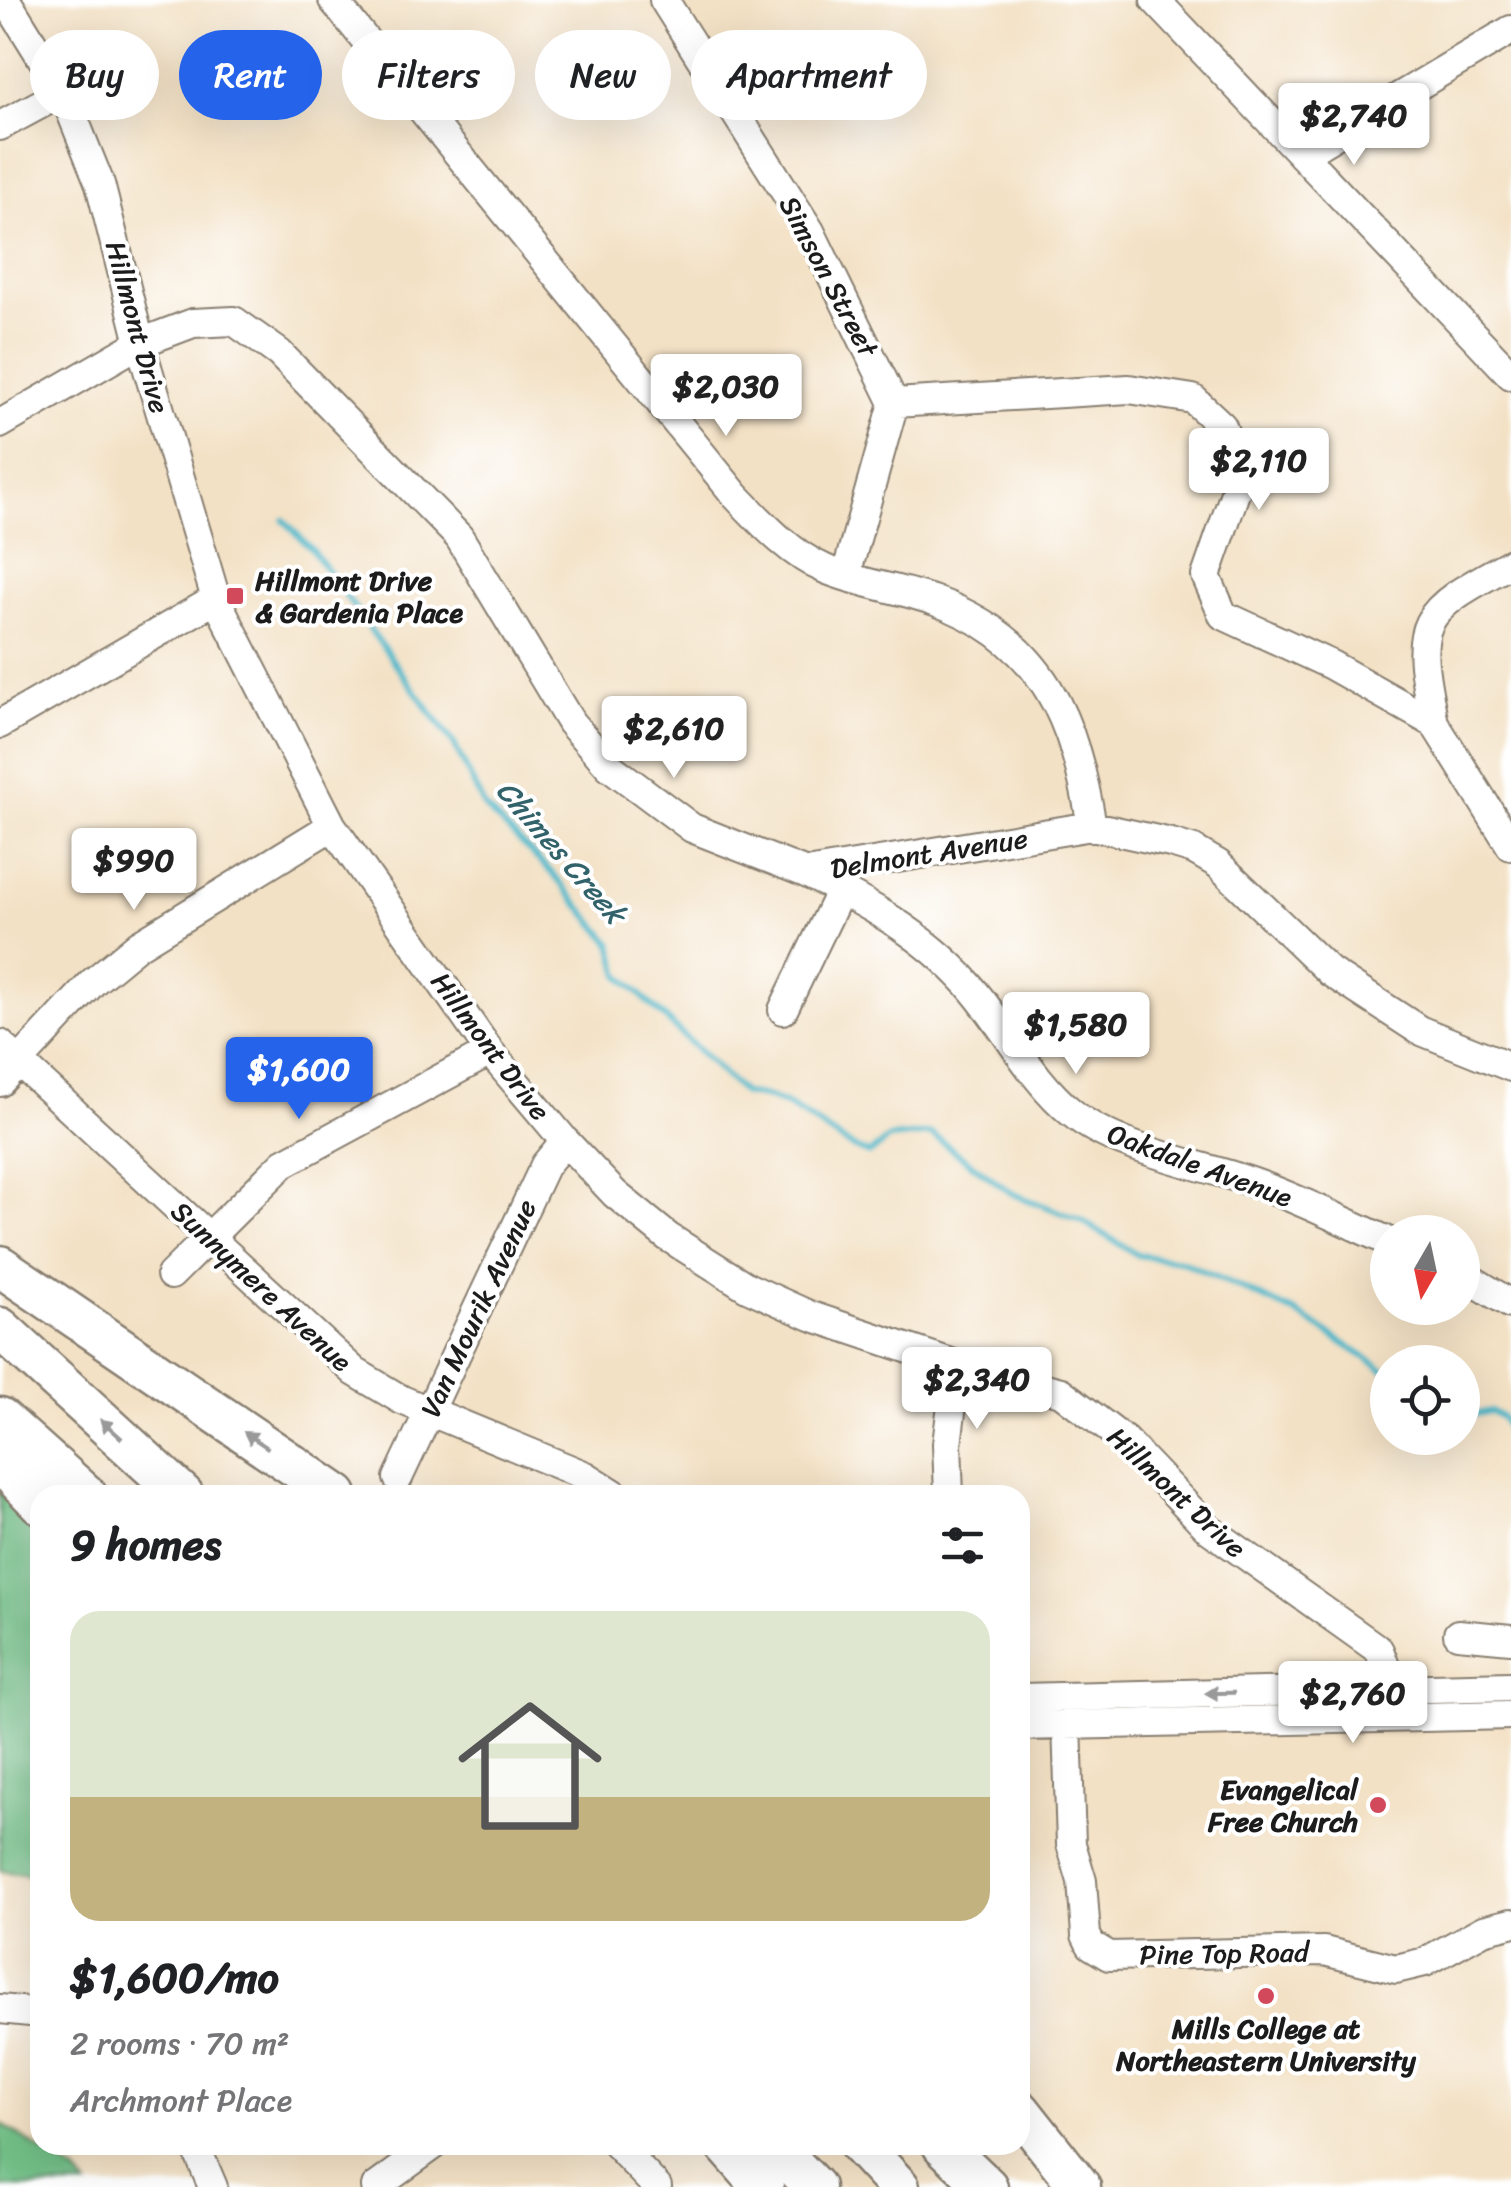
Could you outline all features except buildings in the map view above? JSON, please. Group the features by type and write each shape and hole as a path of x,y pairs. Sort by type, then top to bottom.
{"highway":[{"path":"0,1266 322,1485"},
{"path":"0,1328 172,1485"},
{"path":"0,1418 75,1485"},
{"path":"0,1462 30,1492"},
{"path":"1030,2124 1080,2187"},
{"path":"735,2155 763,2187"},
{"path":"784,2155 814,2187"},
{"path":"869,2155 899,2187"},
{"path":"953,2155 987,2187"}],"street":[{"name":"Hillmont Drive","path":"6,0 30,39"},
{"path":"333,0 736,496 785,544 823,568 936,602 974,618 1040,676 1065,714 1078,748 1092,826"},
{"name":"Simson Street","path":"664,0 810,231 894,403"},
{"path":"1155,0 1511,375"},
{"path":"1302,155 1511,30"},
{"path":"0,126 30,110"},
{"name":"Hillmont Drive","path":"74,120 100,184 140,343 216,598 332,826 490,1052 615,1194 668,1237 747,1287 811,1316 957,1365 1062,1392 1125,1441 1209,1529 1379,1650 1387,1688 1387,1717"},
{"name":"Delmont Avenue","path":"0,424 140,343 214,320 234,321 279,353 459,537 571,723 609,766 692,828 806,874 1092,826 1194,850 1218,864 1330,972 1419,1030 1511,1068"},
{"path":"846,575 894,403 1129,389 1192,399 1222,426 1235,464 1236,490 1206,576 1224,615 1331,665 1434,723"},
{"path":"1511,563 1432,613 1422,638 1421,661 1434,723 1511,846"},
{"path":"0,724 216,598"},
{"path":"6,1063 138,945 332,826"},
{"name":"Oakdale Avenue","path":"806,874 841,890 929,945 968,984 1052,1094 1074,1115 1164,1155 1252,1182 1370,1232"},
{"path":"782,1010 841,890"},
{"path":"171,1275 284,1163 490,1052"},
{"name":"Sunnymere Avenue","path":"6,1063 207,1236 355,1372 402,1400 600,1485"},
{"name":"Van Mourik Avenue","path":"398,1478 545,1166 565,1141"},
{"path":"1480,1285 1511,1304"},
{"path":"949,1485 947,1444 957,1365"},
{"path":"1458,1634 1511,1639"},
{"path":"1030,1698 1511,1686"},
{"path":"1030,1726 1511,1714"},
{"name":"Pine Top Road","path":"1066,1724 1071,1844 1082,1881 1086,1935 1099,1952 1110,1956 1324,1951 1396,1969 1425,1962 1483,1930 1511,1922"},
{"path":"0,2009 30,2012"},
{"path":"200,2155 214,2187"},
{"path":"376,2187 420,2155"},
{"path":"627,2155 657,2187"}],"green space":[{"path":"0,1490 30,1523 30,1875 0,1871"},
{"path":"0,2123 30,2143 30,2155 49,2155 76,2173 88,2187 0,2187"}],"waterway":[{"name":"Chimes Creek","path":"284,520 312,550 454,744 485,808 551,872 612,944 620,975 744,1094 762,1096 795,1109 869,1154 889,1138 931,1134 1013,1194 1081,1220 1137,1255 1181,1261 1296,1313 1370,1360"},
{"name":"Chimes Creek","path":"1480,1413 1491,1411 1503,1418 1511,1437"}],"place":[{"name":"Hillmont Drive & Gardenia Place","path":"235,596"},
{"name":"Evangelical Free Church","path":"1378,1805"},
{"name":"Mills College at Northeastern University","path":"1266,1996"}]}
